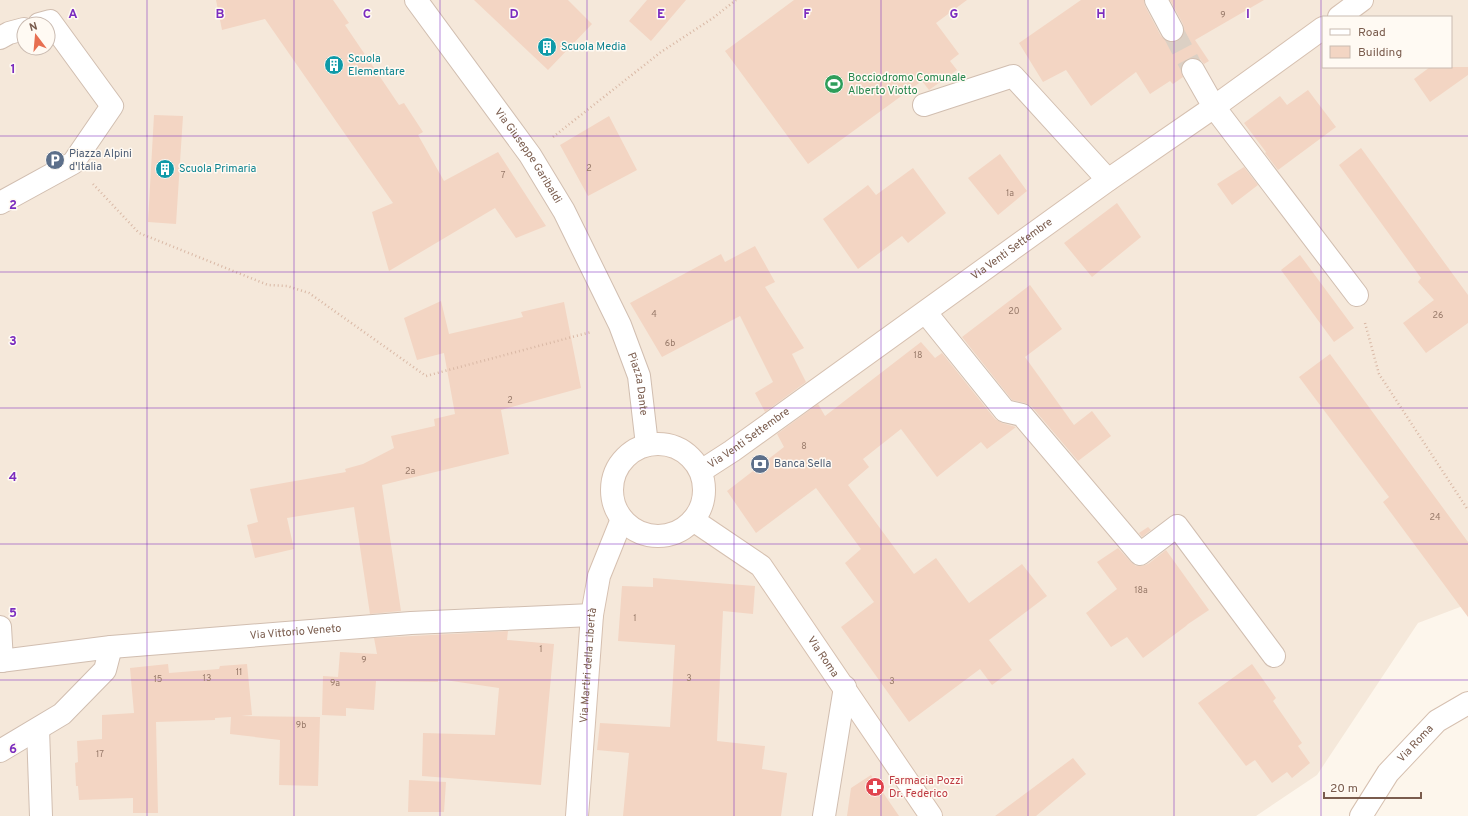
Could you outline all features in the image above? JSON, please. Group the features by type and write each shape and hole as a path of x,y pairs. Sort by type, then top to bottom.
{"street":[{"name":"Via Giuseppe Garibaldi","path":"416,0 530,155 564,211 620,325"},
{"path":"1156,0 1172,30"},
{"path":"1340,16 1362,0"},
{"path":"0,203 73,163 112,106 56,29"},
{"name":"Via Venti Settembre","path":"700,471 732,451 926,313 1108,180 1214,107 1322,29"},
{"path":"0,38 16,31"},
{"path":"1193,70 1214,107 1357,295"},
{"path":"924,105 1013,76 1108,180"},
{"path":"926,313 1004,411 1022,415 1140,554 1177,526 1274,656"},
{"name":"Piazza Dante","path":"620,325 639,376 647,445"},
{"path":"663,444 679,448 692,458 700,471 704,483 704,497 700,509 693,520 680,531 665,536 649,535 634,529 622,519 615,506 612,490 614,475 622,462 633,451 647,445 663,444"},
{"name":"Via Martiri della Libertà","path":"577,816 592,615 599,576 622,519"},
{"name":"Via Roma","path":"693,520 761,566 845,687 931,816"},
{"name":"Via Vittorio Veneto","path":"1,661 110,647 411,623 592,615"},
{"path":"0,627 1,661"},
{"path":"0,752 62,714 105,670 110,647"},
{"path":"824,816 845,687"},
{"name":"Via Roma","path":"1361,816 1388,773 1426,732 1437,721 1468,703"},
{"path":"38,729 41,816"}],"path":[{"path":"530,155 661,52 713,18 736,0"},
{"path":"73,163 139,233 268,285 287,286 309,294 426,376 620,325"},
{"path":"1357,295 1379,374 1468,510"}],"shaded area":[{"path":"0,0 1468,0 1468,604 1418,623 1317,775 1256,816 0,816"}],"building":[{"path":"216,0 333,0 349,23 345,25 399,105 404,103 423,132 418,135 444,181 498,152 546,226 516,238 495,208 389,271 372,212 393,203 265,19 222,30"},
{"name":"Scuola Media","path":"474,0 568,0 592,24 548,70"},
{"path":"647,0 686,0 651,41 629,21"},
{"name":"Bocciodromo Comunale Alberto Viotto","path":"794,0 967,0 936,23 959,54 950,61 957,70 929,90 922,81 808,164 725,51"},
{"path":"1081,0 1144,0 1145,6 1161,36 1166,41 1172,42 1178,41 1182,37 1184,30 1183,24 1170,0 1264,0 1195,40 1209,61 1204,64 1200,59 1187,59 1182,63 1181,70 1183,77 1173,84 1170,81 1150,94 1136,72 1091,106 1066,70 1043,82 1019,43"},
{"path":"1468,67 1468,75 1430,102 1414,79 1429,68"},
{"path":"1308,90 1336,127 1278,170 1244,123 1280,96 1287,105"},
{"name":"Scuola Primaria","path":"154,115 183,116 176,224 148,222"},
{"path":"609,116 637,170 588,196 560,145"},
{"path":"1361,148 1468,295 1468,323 1426,353 1403,323 1434,300 1418,282 1421,278 1339,165"},
{"path":"1000,154 1027,191 998,215 968,178"},
{"path":"1244,167 1258,185 1232,205 1217,184"},
{"path":"913,168 946,213 908,243 902,236 858,269 823,219 868,185 876,195"},
{"path":"1117,203 1141,237 1092,277 1064,243"},
{"path":"755,246 775,282 765,287 804,348 792,354 806,382 765,412 755,393 773,382 740,316 662,357 630,303 721,254 725,262"},
{"path":"1300,255 1354,328 1334,342 1281,270"},
{"path":"1030,285 1062,329 1025,357 1074,425 1092,411 1111,436 1078,461 1032,407 1025,403 1012,400 962,337"},
{"path":"441,301 449,334 523,317 521,312 564,302 581,388 501,410 509,454 382,485 401,611 370,614 354,507 287,518 294,549 255,558 247,525 258,522 250,489 346,472 345,469 363,464 394,448 391,436 435,426 434,419 455,414 444,353 417,360 404,318"},
{"path":"921,342 935,358 942,353 995,419 1002,423 1016,427 987,449 981,442 937,477 901,429 863,459 869,467 848,485 914,574 936,558 969,603 1022,564 1047,596 989,640 1012,670 992,685 980,669 909,722 841,627 874,602 845,563 861,549 816,488 756,533 727,491 784,447 777,434 818,404 825,416"},
{"path":"1330,354 1468,542 1468,617 1383,502 1389,497 1299,377"},
{"path":"1148,527 1151,530 1142,537 1139,533"},
{"path":"1118,548 1136,566 1148,564 1166,550 1209,610 1143,658 1127,637 1111,647 1086,613 1117,589 1097,562"},
{"path":"653,578 755,586 753,614 723,611 717,741 765,746 762,769 787,773 781,816 623,816 629,753 597,750 600,723 670,727 675,645 618,641 622,586 653,587"},
{"path":"508,631 507,640 554,644 541,785 422,776 423,733 495,735 499,688 438,679 438,682 376,681 374,710 346,708 346,716 322,715 323,676 338,677 340,652 377,654 374,638"},
{"path":"168,664 169,673 219,669 220,666 247,664 252,715 241,716 320,717 318,786 279,785 280,740 230,734 231,717 215,718 215,720 156,722 158,813 133,813 133,798 79,800 78,786 76,786 75,763 78,762 77,741 102,739 102,715 134,713 130,668"},
{"path":"1252,664 1276,698 1273,701 1302,743 1298,746 1310,763 1292,778 1287,772 1272,783 1255,760 1246,766 1198,703"},
{"path":"1073,758 1086,774 1036,816 995,816"},
{"path":"871,775 899,816 847,816 851,788"},
{"path":"409,780 446,782 444,812 408,812"}],"tunnel":[{"path":"1172,30 1193,70"}],"place":[{"name":"Scuola Media","path":"547,47"},
{"name":"Scuola Elementare","path":"334,65"},
{"name":"Bocciodromo Comunale Alberto Viotto","path":"834,84"},
{"name":"Piazza Alpini d'Italia","path":"55,160"},
{"name":"Scuola Primaria","path":"165,169"},
{"name":"Banca Sella","path":"760,464"},
{"name":"Farmacia Pozzi Dr. Federico","path":"875,787"}]}
